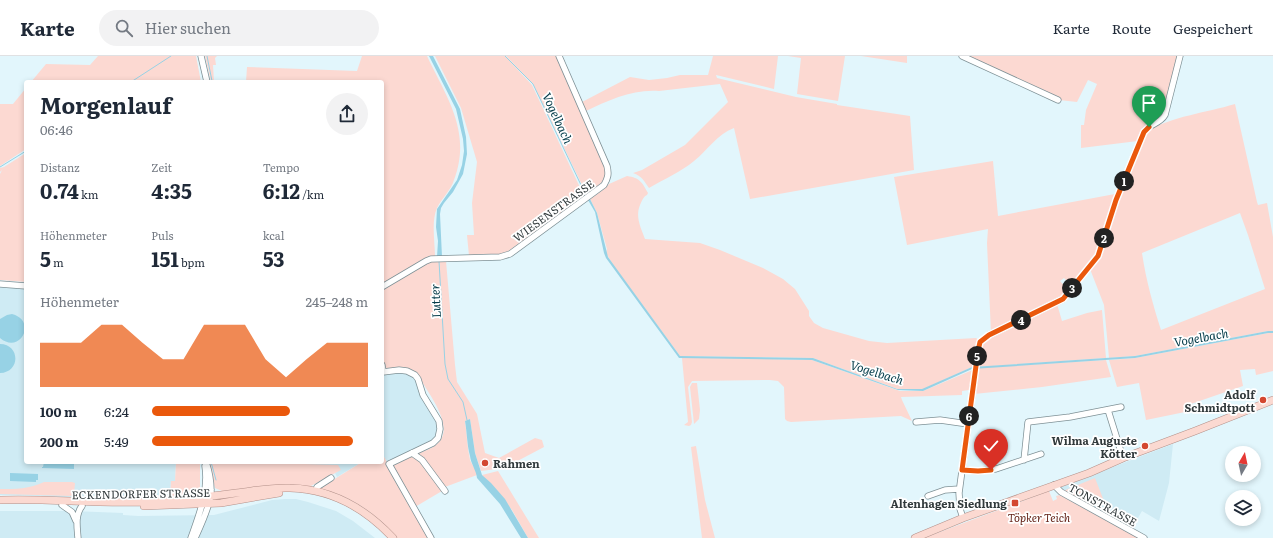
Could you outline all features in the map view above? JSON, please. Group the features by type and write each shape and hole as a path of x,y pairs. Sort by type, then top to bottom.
{"main road":[{"path":"915,538 963,518 1089,473 1123,458 1195,432 1273,400"},
{"name":"ECKENDORFER STRASSE","path":"0,504 142,506 206,500 278,488 298,488 316,491 340,499 362,510 393,538"},
{"name":"ECKENDORFER STRASSE","path":"0,500 141,502 251,498 273,493 287,492 307,494 328,499 350,508 378,528 387,538"}],"street":[{"path":"202,56 207,80"},
{"name":"WIESENSTRASSE","path":"384,286 431,259 500,257 510,254 604,185 608,178 609,172 607,166 559,56"},
{"path":"962,56 1058,100"},
{"path":"963,518 959,501 960,489 980,342 983,339 1063,299 1098,256 1116,200 1144,132 1149,127 1159,122 1165,115 1180,56"},
{"path":"0,284 24,286"},
{"path":"384,372 399,370 407,371 415,376 418,379 423,395 439,423 440,431 437,440 389,464 431,538"},
{"path":"1024,460 1028,422 1070,417 1121,407"},
{"path":"1108,410 1123,458"},
{"path":"916,422 940,420 968,424"},
{"path":"412,453 422,460 445,491"},
{"path":"962,470 991,470 1008,466 1041,454"},
{"path":"191,538 206,500 212,491 209,471 206,464"},
{"path":"316,491 317,487 332,478"},
{"name":"TONSTRASSE","path":"1054,485 1061,492 1144,538"},
{"path":"928,496 945,490 960,489"},
{"path":"195,538 203,520 206,500"},
{"path":"62,505 72,512 77,525"},
{"path":"78,538 77,513 82,506"}],"shaded area":[{"path":"0,285 24,288 24,464 176,464 175,481 171,481 170,497 109,499 0,495"},
{"path":"396,372 411,375 416,381 437,422 436,436 432,441 388,463 384,457 384,374"},
{"path":"1173,444 1169,483 1159,521 1142,511 1132,528 1061,490 1061,487"},
{"path":"288,464 359,464 337,477 335,473 340,470"},
{"path":"296,499 336,511 353,521 375,538 0,538 0,511 72,511 123,513 123,515 138,516 214,515 272,500"}],"green space":[{"path":"98,56 196,56 201,80 33,80 46,64 90,65"},
{"path":"205,56 217,56 215,58 216,65 213,65 214,80 211,80"},
{"path":"362,56 427,56 449,101 459,131 459,163 451,187 439,204 435,213 435,257 384,284 384,80 246,80 247,67 357,71"},
{"path":"435,56 505,56 532,85 584,196 504,254 469,256 467,235 474,235 472,203 477,162 461,108"},
{"path":"506,56 556,56 606,171 602,182 585,195 582,185 533,84"},
{"path":"713,56 778,56 774,89 716,75 717,78 796,97 910,116 914,170 750,199 734,128 718,138 689,165 649,188 641,177 633,173 642,170 685,145 728,102 720,84 640,92 612,99 586,111 582,102 630,77 649,80 680,75 708,75"},
{"path":"788,56 845,56 838,101 797,94 801,58"},
{"path":"861,56 907,56 907,63"},
{"path":"966,56 1178,56 1164,115 1138,141 1081,148 1081,125 1084,125 1086,110 1097,84 1088,80 1077,102 1059,100"},
{"path":"24,90 24,150 0,166 0,104 13,104"},
{"path":"1235,104 1257,202 1258,205 1267,203 1273,237 1273,331 1135,356 1109,358 1104,305 1090,269 1145,132 1178,118","holes":["1240,213 1265,289 1161,330 1150,292 1142,253"]},
{"path":"24,154 24,282 0,280 0,174 2,170 0,172 0,168"},
{"path":"993,161 998,216 1115,194 1097,255 1072,286 1064,278 1060,281 1069,291 1063,298 991,333 987,243 988,229 907,245 894,177"},
{"path":"627,176 640,181 648,193 640,205 638,214 645,239 700,243 763,268 783,279 795,289 809,311 809,316 814,323 823,328 869,341 887,343 976,338 980,341 975,367 923,389 897,389 813,358 680,356 613,265 606,253 607,249 597,213 590,199 609,184"},
{"path":"446,261 457,382 477,414 485,453 499,458 535,438 542,440 544,447 504,468 481,471 475,453 470,419 465,421 470,460 477,475 445,487 417,454 434,446 439,442 443,435 444,428 439,410 417,375 385,370 384,367 384,288 429,262"},
{"path":"1057,304 1062,321 1102,310 1106,358 977,367 983,340"},
{"path":"1273,333 1273,371 1256,375 1255,369 1240,370 1243,386 1185,406 1185,412 1146,420 1139,383 1117,387 1109,360 1135,358"},
{"path":"682,358 812,360 900,391 923,391 975,369 970,394 969,390 962,391 962,395 901,397 912,421 901,416 791,422 785,419 784,387 778,381 692,381 688,387 692,422 689,426 684,425 688,422"},
{"path":"1106,360 1111,377 1042,387 974,394 976,368"},
{"path":"692,383 697,383 700,410 699,419 694,424 690,387"},
{"path":"696,446 705,500 715,538 702,538 691,447"},
{"path":"414,455 418,458 442,491 415,507 392,466"},
{"path":"384,457 430,538 397,538 381,521 363,507 342,496 320,488 359,464 384,464"},
{"path":"176,464 200,464 200,487 199,491 195,494 170,497 171,481 175,481"},
{"path":"209,464 338,465 341,470 309,487 222,491 215,488"},
{"path":"498,471 539,538 528,538 512,510 482,475"},
{"path":"1095,478 1104,501 1091,506 1063,491"},
{"path":"44,482 75,483 74,494 72,496 0,494 0,489 17,489"},
{"name":"Töpker Teich","path":"1049,491 1053,501 1057,499 1056,496 1060,495 1139,538 924,538"}],"water":[{"path":"429,56 433,56 460,109 466,137 467,154 463,174 453,192 441,208 442,257 437,257 437,209 457,180 462,165 464,151 463,139 456,109"},
{"path":"590,199 597,213 608,257 680,356 813,358 897,389 922,389 972,367 1135,356 1268,331 1273,331 1273,333 1135,358 972,369 923,391 898,390 812,360 679,358 606,258 595,212 588,200"},
{"path":"12,314 20,318 24,323 23,335 19,340 14,342 7,342 0,338 0,319"},
{"path":"0,344 7,345 11,348 14,353 15,363 12,368 0,373"},
{"path":"470,419 475,453 482,475 505,499 528,538 521,538 500,504 477,478 471,462 465,421"},
{"path":"44,464 74,464 74,469 42,468"},
{"path":"10,473 38,474 38,480 36,480 36,482 10,481"}],"waterway":[{"path":"134,80 171,56"},
{"path":"207,56 212,80"},
{"name":"Vogelbach","path":"505,56 533,84 585,195"},
{"path":"0,167 24,152"},
{"name":"Lutter","path":"439,261 445,364 448,379 463,402 467,420"},
{"path":"212,464 216,480"}],"place":[{"name":"Adolf Schmidtpott","path":"1263,400"},
{"name":"Wilma Auguste Kötter","path":"1145,446"},
{"name":"Rahmen","path":"485,463"},
{"name":"Altenhagen Siedlung","path":"1015,503"}],"route":[{"path":"991,470 962,470 980,342 989,335 1063,299 1087,270 1098,256 1116,200 1144,130 1149,127"}]}
